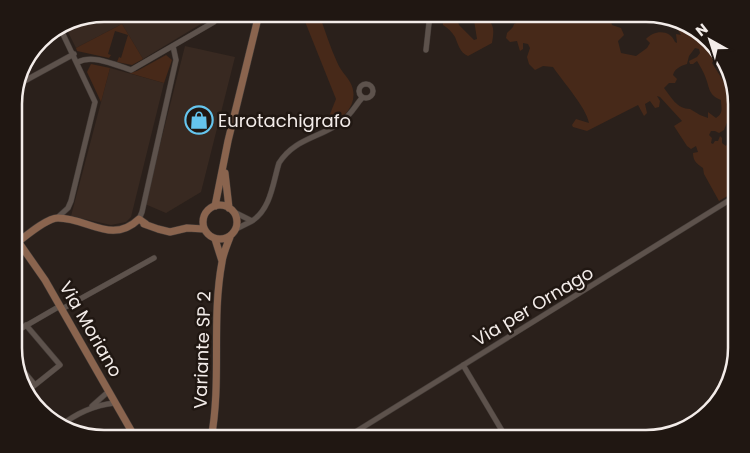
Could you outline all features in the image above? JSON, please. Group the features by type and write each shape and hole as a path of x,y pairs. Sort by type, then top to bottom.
{"main road":[{"path":"215,206 228,141 257,22"},
{"path":"224,166 231,210 237,222 236,229"},
{"path":"188,228 204,217 208,210 215,206 220,205 231,210"},
{"path":"22,238 57,218 112,231 125,228 138,219 142,223 166,231 174,231 188,228 204,228 204,217"},
{"name":"Variante SP 2","path":"204,228 208,235 215,239 222,262"},
{"name":"Variante SP 2","path":"212,430 218,365 218,304 222,262 230,237 236,229"},
{"path":"215,239 230,237"},
{"name":"Via Moriano","path":"22,248 45,280 131,430"}],"street":[{"path":"78,62 84,59 94,59 131,70 214,22"},
{"path":"426,50 429,22"},
{"path":"57,218 68,208 71,200 96,102 63,33"},
{"path":"138,219 142,212 176,60 173,46"},
{"path":"26,80 74,54"},
{"path":"236,229 258,218 265,208 279,163 294,146 340,123 362,98"},
{"name":"Via per Ornago","path":"358,430 727,202"},
{"path":"231,210 252,222"},
{"path":"22,327 154,258"},
{"path":"26,325 60,365 32,387"},
{"path":"463,365 503,430"},
{"path":"27,376 35,385"},
{"path":"67,422 90,408 109,391"},
{"path":"90,408 115,402"}],"shaded area":[{"path":"104,22 204,22 143,59 122,24 76,48 68,31 88,24"},
{"path":"305,22 322,22 338,65 353,89 353,101 347,112 333,125 329,125 328,119 336,99"},
{"path":"443,22 458,22 474,40 477,39 474,22 490,22 493,30 492,43 468,56 465,55 454,35 443,25"},
{"path":"518,22 611,22 612,25 621,28 624,35 618,41 621,53 636,56 647,48 650,43 646,39 653,34 666,33 677,43 676,34 681,35 678,29 685,32 685,65 675,71 673,75 677,79 675,83 669,83 664,88 681,107 690,109 708,118 708,112 716,118 721,112 721,100 710,91 699,65 713,65 724,83 727,99 727,122 724,130 719,133 711,131 709,135 712,138 711,143 713,144 715,141 718,141 720,136 722,143 726,146 727,144 727,196 719,201 704,174 703,168 697,164 694,158 693,153 698,152 696,146 691,149 687,146 674,126 682,121 660,97 657,96 660,101 659,107 655,108 650,101 645,104 647,113 644,116 638,105 587,131 573,127 572,125 576,119 589,123 584,110 553,67 543,66 535,70 529,64 527,57 530,48 528,44 523,43 523,49 520,51 517,41 510,42 506,38 507,33 514,24"},
{"path":"122,24 143,59 132,65 117,62 119,57 121,58 128,35 115,31 108,54 111,55 109,58 77,51 76,48"},
{"path":"185,46 235,57 201,192 166,213 145,204"},
{"path":"166,55 172,60 164,83 129,73 137,71"},
{"path":"91,64 110,68 101,102 87,72"},
{"path":"110,68 164,83 131,217 126,222 111,225 71,216"}],"place":[{"name":"Eurotachigrafo","path":"199,120"}]}
